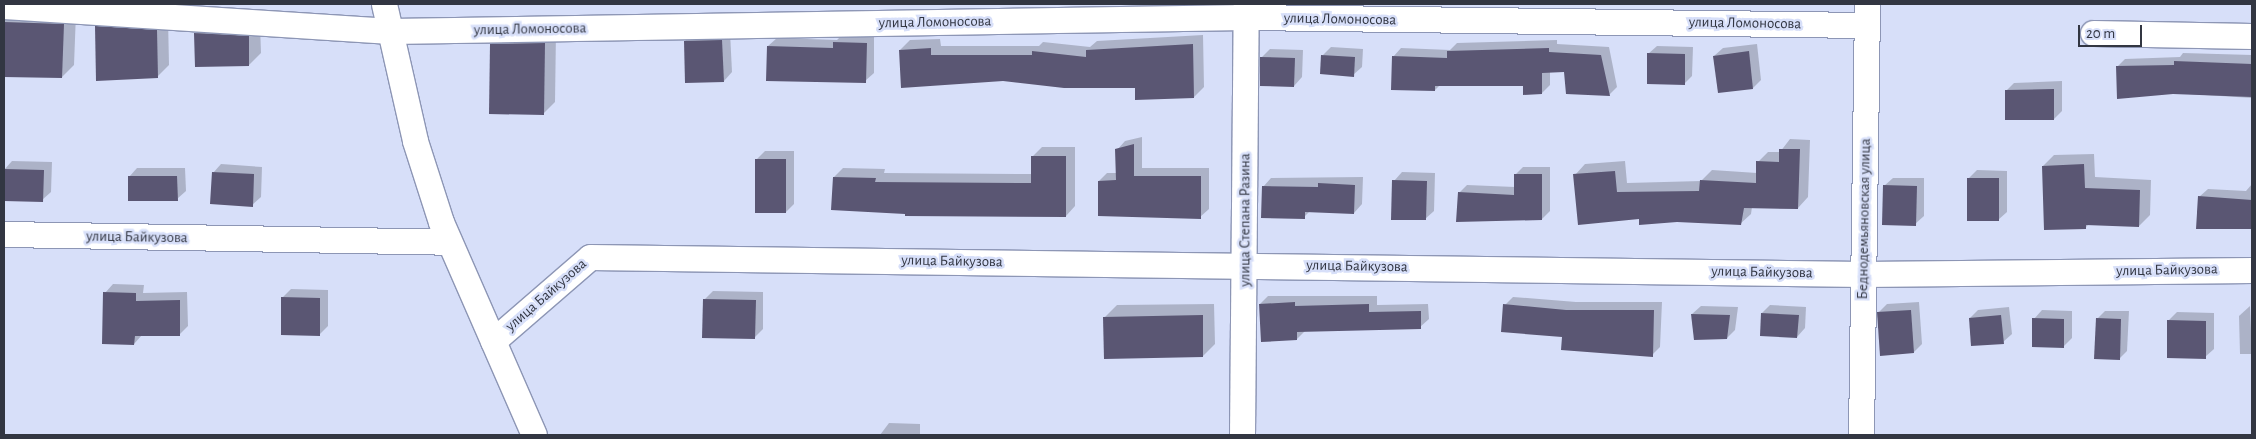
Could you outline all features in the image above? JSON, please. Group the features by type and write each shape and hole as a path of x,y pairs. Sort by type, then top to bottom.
{"street":[{"path":"384,4 415,141 449,242 534,435"},
{"name":"улица Ломоносова","path":"4,6 390,31 1246,11 1867,14"},
{"name":"улица Степана Разина","path":"1242,435 1246,11"},
{"name":"Беднодемьяновская улица","path":"1861,435 1867,14"},
{"path":"2093,33 2252,36"},
{"name":"улица Байкузова","path":"4,234 449,242"},
{"name":"улица Байкузова","path":"493,341 590,257 1245,264 1863,274 2252,270"}],"building":[{"path":"4,22 64,24 62,78 4,77"},
{"path":"95,26 157,30 158,78 96,81"},
{"path":"194,33 249,36 249,66 195,67"},
{"path":"722,40 724,82 685,83 684,41"},
{"path":"833,42 867,43 866,83 766,81 767,46 833,48"},
{"path":"545,43 544,115 489,114 490,44"},
{"path":"1193,44 1194,98 1135,100 1135,88 1064,88 1003,81 901,88 899,50 931,48 931,55 1032,55 1032,51 1086,57 1086,50"},
{"path":"1549,48 1549,52 1601,55 1610,96 1566,94 1564,72 1542,73 1542,94 1523,95 1523,86 1435,86 1435,91 1391,90 1392,56 1447,58 1447,51"},
{"path":"1749,51 1753,89 1718,93 1713,56"},
{"path":"1647,53 1685,54 1685,85 1647,84"},
{"path":"1321,55 1355,57 1354,77 1320,74"},
{"path":"1260,57 1295,58 1294,87 1260,86"},
{"path":"2174,61 2252,64 2252,97 2173,94 2117,99 2116,66 2174,65"},
{"path":"2054,89 2054,120 2005,120 2005,90"},
{"path":"1134,144 1134,176 1201,176 1201,219 1098,216 1098,181 1116,180 1115,149"},
{"path":"1779,149 1800,149 1798,209 1744,208 1741,225 1677,222 1639,225 1639,219 1578,225 1573,174 1615,171 1617,192 1699,191 1700,180 1756,183 1756,161 1779,162"},
{"path":"1031,156 1066,156 1066,217 905,216 905,214 831,210 833,177 876,178 875,182 1031,183"},
{"path":"755,159 786,159 786,213 755,213"},
{"path":"2084,164 2085,188 2140,190 2139,227 2086,225 2086,229 2044,230 2042,166"},
{"path":"4,169 44,170 43,202 4,201"},
{"path":"212,172 254,174 253,207 210,204"},
{"path":"1514,174 1542,174 1542,220 1456,222 1458,192 1514,195"},
{"path":"128,176 177,176 178,201 128,201"},
{"path":"1967,178 1999,178 1999,221 1967,221"},
{"path":"1392,180 1427,181 1426,220 1391,220"},
{"path":"1318,183 1355,185 1354,214 1305,212 1305,219 1261,218 1262,186 1318,187"},
{"path":"1883,185 1917,186 1916,226 1882,225"},
{"path":"2198,196 2252,200 2252,229 2196,229"},
{"path":"103,292 136,293 136,301 180,300 180,336 135,336 134,345 102,344"},
{"path":"281,297 320,298 320,336 281,335"},
{"path":"703,299 756,300 755,339 702,338"},
{"path":"1295,302 1295,306 1369,304 1369,312 1421,311 1421,329 1297,332 1297,340 1261,342 1259,304"},
{"path":"1503,304 1566,310 1654,310 1653,357 1561,350 1562,337 1501,332"},
{"path":"1911,310 1914,353 1880,356 1877,312"},
{"path":"1761,313 1799,315 1797,338 1760,336"},
{"path":"1691,314 1730,315 1727,339 1694,340"},
{"path":"1203,315 1203,357 1104,359 1103,317"},
{"path":"2001,315 2004,344 1971,346 1969,318"},
{"path":"2032,318 2064,319 2064,348 2032,347"},
{"path":"2096,318 2121,319 2120,360 2094,359"},
{"path":"2167,320 2206,321 2206,359 2167,358"}]}
